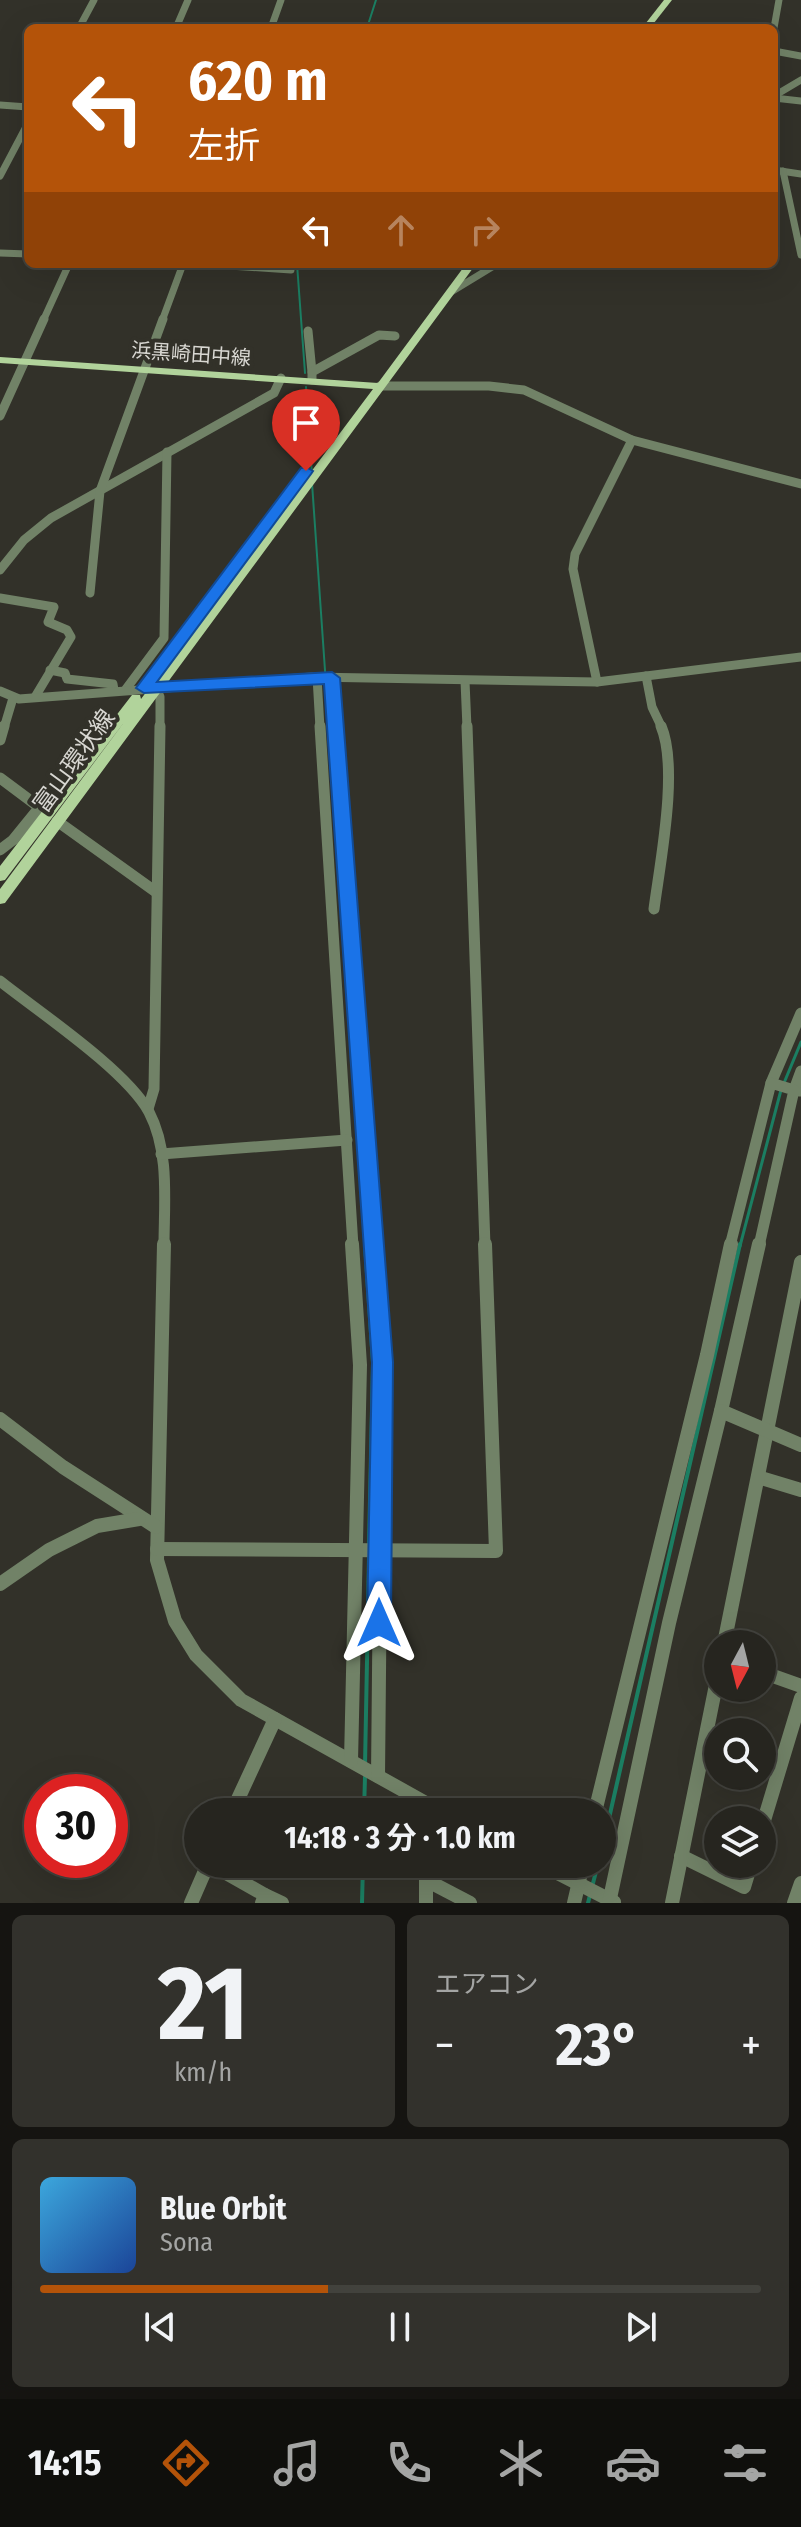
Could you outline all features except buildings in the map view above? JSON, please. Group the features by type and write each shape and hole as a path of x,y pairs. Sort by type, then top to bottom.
{"main road":[{"path":"641,24 660,0"},
{"path":"649,24 668,0"},
{"name":"富山環状線","path":"0,876 150,687 459,268"},
{"name":"富山環状線","path":"375,385 468,268"},
{"name":"浜黒崎田中線","path":"0,360 281,378 312,376 375,385"},
{"name":"富山環状線","path":"0,899 48,814"}],"street":[{"path":"81,24 94,0"},
{"path":"178,24 188,0"},
{"path":"272,24 281,0"},
{"path":"775,24 779,0"},
{"path":"778,52 801,56"},
{"path":"778,94 801,80"},
{"path":"778,98 801,101"},
{"path":"0,105 24,107"},
{"path":"0,176 24,131"},
{"path":"801,174 778,171 801,255"},
{"path":"0,253 24,254"},
{"path":"0,416 67,268"},
{"path":"90,593 100,491 182,268"},
{"path":"260,268 291,270"},
{"path":"451,292 490,268"},
{"path":"308,331 312,376 379,335 395,336"},
{"path":"0,570 38,528 274,393 281,378"},
{"path":"375,385 489,386 524,390 632,440 657,444 801,484"},
{"path":"597,682 573,569 575,554 632,440"},
{"path":"126,689 164,638 167,452"},
{"path":"0,598 54,607 48,622 67,630 71,637 35,697"},
{"path":"0,691 13,698 317,677 597,682 801,657"},
{"path":"50,670 65,673 67,679 91,685 100,681 113,684 114,690"},
{"path":"646,676 652,707 665,736 668,771 664,837 654,909"},
{"path":"317,677 360,1365 351,1761"},
{"path":"332,678 382,1362 378,1776"},
{"path":"157,1549 496,1551 465,681"},
{"path":"148,1109 154,1089 160,697 150,687"},
{"path":"0,740 13,698"},
{"path":"0,778 156,892"},
{"path":"0,850 48,814"},
{"path":"335,981 354,979"},
{"path":"0,981 125,1083 148,1109 161,1154 165,1178 156,1527 165,1597 175,1626 212,1675 241,1700 412,1798"},
{"path":"598,1798 707,1355 740,1200 771,1083 801,1013"},
{"path":"567,1878 612,1902 669,1623 801,1071"},
{"path":"771,1083 797,1091"},
{"path":"161,1154 347,1140"},
{"path":"727,1630 801,1262"},
{"path":"721,1411 801,1445"},
{"path":"0,1419 139,1519 156,1527"},
{"path":"758,1477 801,1490"},
{"path":"0,1584 49,1550 97,1526 139,1519"},
{"path":"776,1677 801,1686"},
{"path":"768,1806 801,1698"},
{"path":"672,1903 712,1702"},
{"path":"238,1798 275,1719"},
{"path":"681,1856 704,1867"},
{"path":"191,1903 203,1878"},
{"path":"231,1878 264,1899 282,1903"},
{"path":"426,1878 426,1903"},
{"path":"435,1878 470,1903"},
{"path":"574,1903 580,1878"},
{"path":"726,1878 744,1887 747,1878"},
{"path":"794,1903 801,1883"}],"waterway":[{"path":"368,24 376,0"},
{"path":"297,268 305,373"},
{"path":"306,387 312,475"},
{"path":"312,483 329,728"},
{"path":"329,726 365,1246"},
{"path":"784,1083 801,1042"},
{"path":"740,1246 781,1090"},
{"path":"365,1244 373,1363 369,1545"},
{"path":"614,1798 740,1244"},
{"path":"365,1765 369,1557"},
{"path":"364,1798 365,1777"},
{"path":"362,1903 363,1878"},
{"path":"592,1887 594,1878"},
{"path":"588,1903 590,1895"}],"route":[{"path":"306,471 144,688 332,678 382,1362 379,1623"}]}
